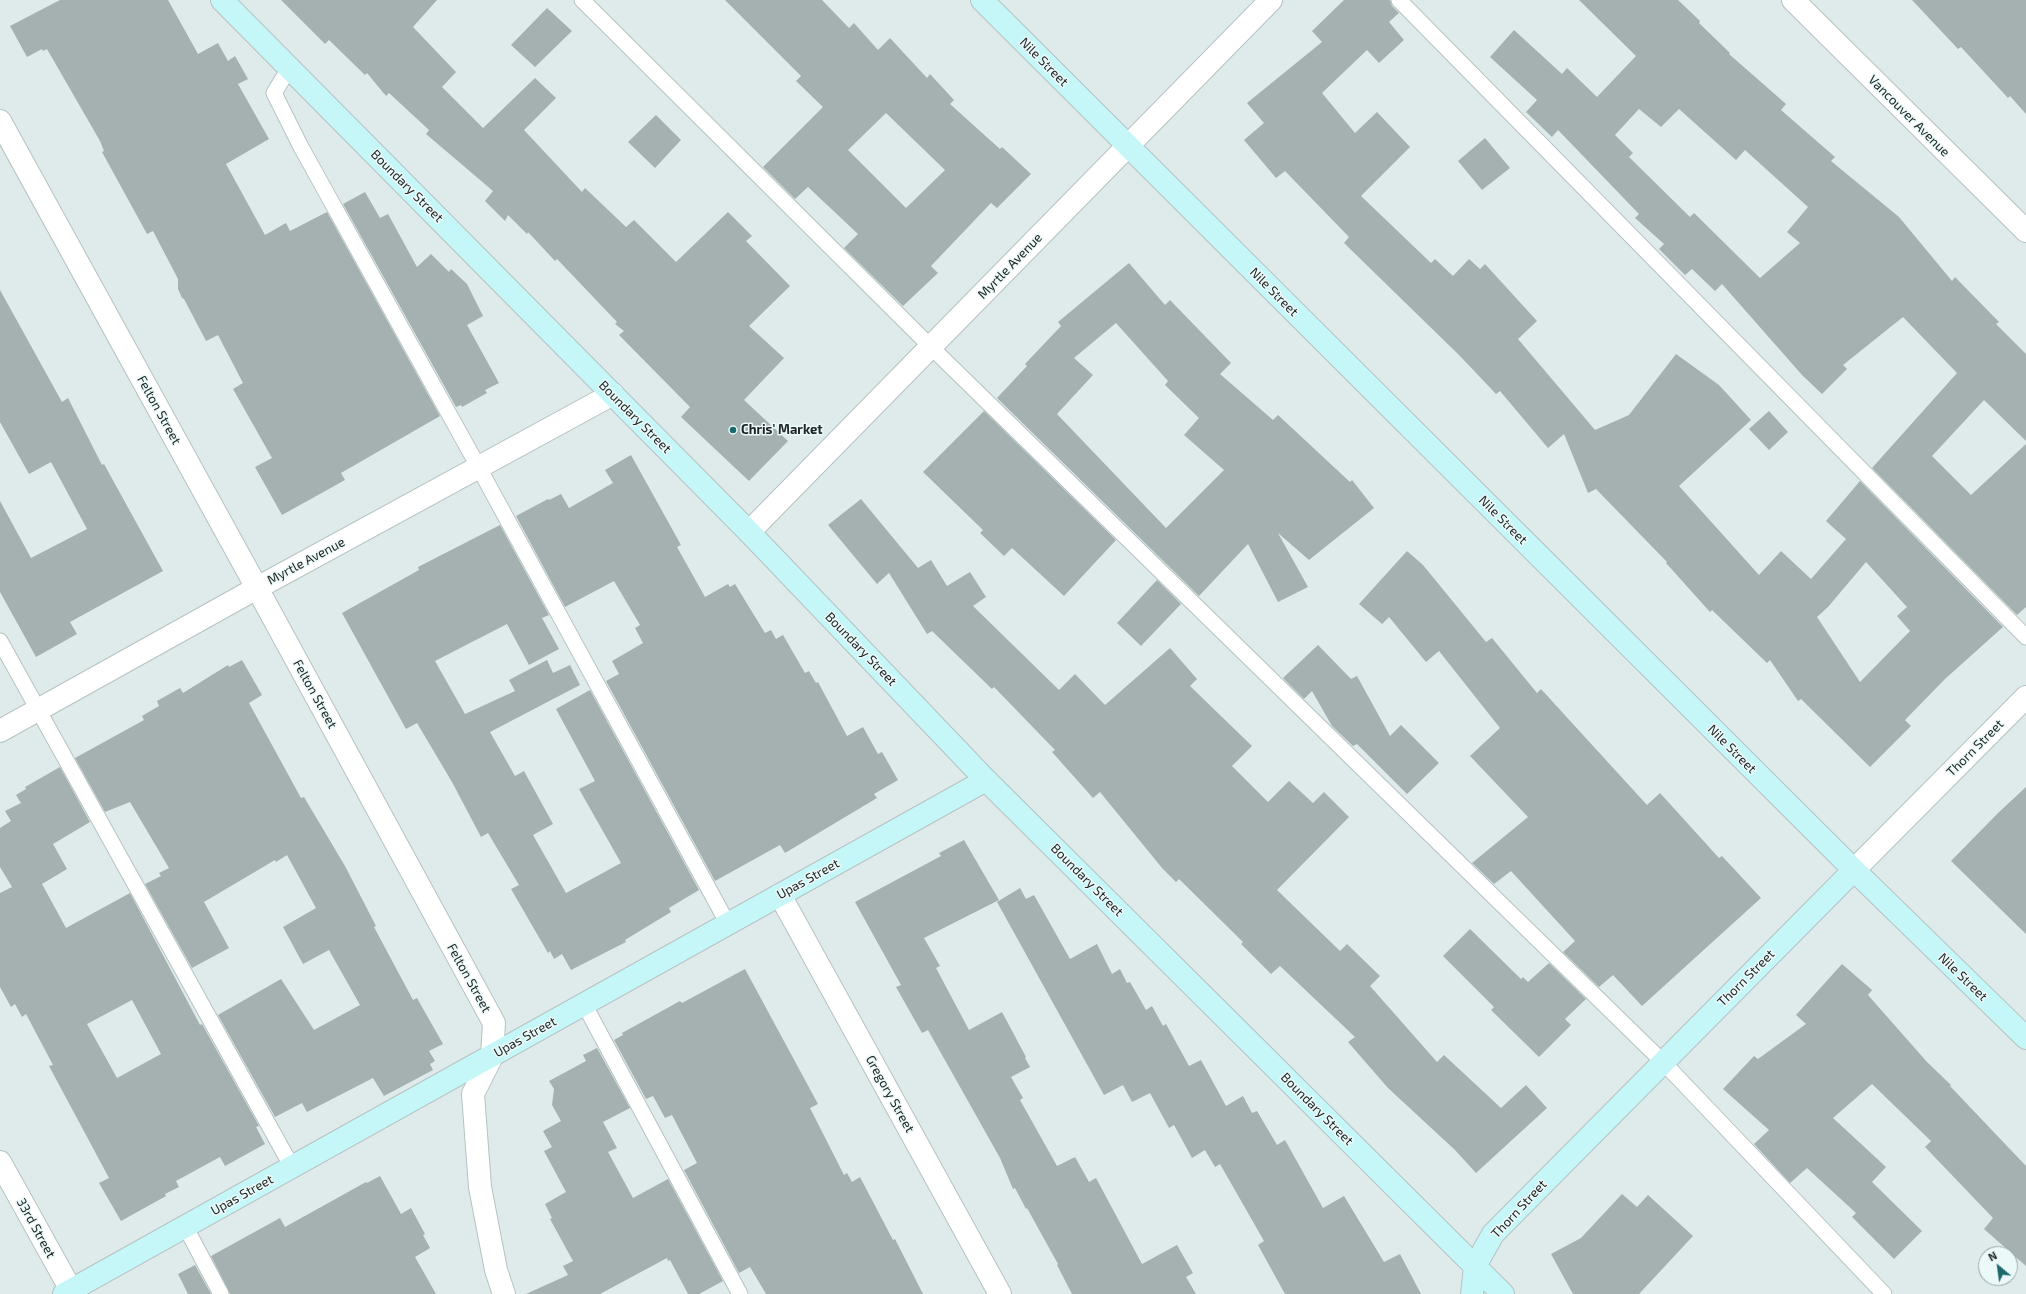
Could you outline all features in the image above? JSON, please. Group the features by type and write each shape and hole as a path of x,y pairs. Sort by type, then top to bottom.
{"street":[{"name":"Boundary Street","path":"222,0 749,532 986,780 1503,1294"},
{"name":"Nile Street","path":"982,0 1854,870 2026,1038"},
{"name":"Myrtle Avenue","path":"749,532 1271,0"},
{"name":"Vancouver Avenue","path":"1793,0 2026,231"},
{"name":"Felton Street","path":"0,121 494,1023 492,1056 473,1094 480,1187 496,1270 504,1294"},
{"name":"Myrtle Avenue","path":"0,731 257,588 613,394"},
{"name":"Thorn Street","path":"1475,1266 1493,1234 2026,697"},
{"name":"Upas Street","path":"68,1293 185,1226 986,780"},
{"name":"Gregory Street","path":"780,895 1000,1294"},
{"name":"33rd Street","path":"0,1162 68,1293"},
{"path":"1472,1294 1475,1266"}],"lane":[{"path":"582,0 930,347 1663,1062 1884,1294"},
{"path":"1399,0 2026,637"},
{"path":"290,67 274,93 301,147 479,468 728,924"},
{"path":"0,641 292,1167"},
{"path":"584,1004 740,1294"},
{"path":"185,1226 221,1294"}],"building":[{"path":"60,0 168,0 198,54 218,43 228,61 235,56 248,79 238,84 269,139 226,164 265,235 286,223 290,231 327,212 440,416 341,473 345,480 282,515 255,467 272,458 233,389 243,383 218,335 206,341 184,299 182,298 178,289 178,279 153,231 147,234 102,152 104,151 100,141 47,49 43,51 42,49 27,57 10,26"},
{"path":"281,0 437,0 413,27 456,72 442,87 483,128 535,78 556,98 524,130 582,192 585,188 626,227 634,220 676,262 728,212 752,236 746,241 790,286 749,326 784,358 744,400 788,441 749,481 681,417 690,407 619,335 624,331 615,324 617,322 557,259 555,261 528,232 527,234 508,215 505,221 485,201 493,191 426,134 429,130 389,93 386,96 367,73 365,75 329,40 325,44"},
{"path":"725,0 822,0 849,28 854,23 878,50 890,38 927,78 930,74 954,100 950,104 1000,149 1002,147 1031,174 997,208 991,203 931,266 938,273 903,306 844,248 858,234 808,187 795,199 763,167 823,107 796,81 801,76","holes":["886,113 945,170 906,208 848,150"]},
{"path":"1344,0 1390,0 1392,6 1399,13 1389,22 1404,40 1379,63 1367,50 1322,93 1355,133 1377,112 1410,147 1361,196 1431,263 1435,259 1453,276 1469,259 1480,269 1485,264 1537,321 1518,339 1595,430 1629,415 1676,354 1719,385 1751,420 1679,486 1759,575 1781,551 1811,579 1846,539 1826,521 1860,481 2003,627 1945,679 1905,720 1911,726 1870,767 1801,699 1798,701 1770,660 1767,663 1712,610 1710,612 1666,563 1667,562 1596,489 1588,493 1564,434 1548,448 1500,391 1496,394 1459,355 1344,243 1349,237 1285,171 1276,178 1244,140 1264,123 1247,103 1322,42 1312,31","holes":["1866,562 1907,607 1897,616 1910,631 1860,682 1817,617 1828,607"]},
{"path":"1579,0 1678,0 1700,21 1699,23 1730,53 1729,54 1786,104 1781,110 1835,157 1831,161 1899,217 1952,281 1955,277 1999,322 1996,324 2026,354 2026,441 1984,400 1932,456 1971,495 2026,444 2026,607 2017,615 1872,468 1957,373 1903,317 1843,365 1847,369 1822,394 1802,375 1722,284 1715,291 1692,269 1685,275 1659,249 1664,244 1635,218 1639,214 1558,130 1552,137 1526,112 1537,100 1490,57 1514,30 1562,74 1567,68 1597,97 1636,56","holes":["1639,109 1661,127 1679,109 1736,160 1745,150 1808,207 1787,232 1800,243 1760,278 1694,213 1690,217 1629,157 1633,153 1615,135"]},
{"path":"1912,0 2026,0 2026,114 2010,96 2008,98 1961,47 1958,49"},
{"path":"547,8 572,31 535,67 511,45"},
{"path":"656,115 681,140 655,168 628,142"},
{"path":"1485,138 1510,168 1482,190 1458,161"},
{"path":"365,192 380,218 388,214 417,267 431,254 449,272 451,269 467,284 483,316 467,325 499,383 485,390 487,393 462,407 461,405 456,407 343,204"},
{"path":"1129,263 1165,305 1170,300 1231,363 1220,374 1273,420 1278,415 1350,482 1352,480 1374,508 1309,560 1278,533 1308,587 1278,602 1248,544 1199,596 997,398 1027,366 1025,364 1061,326 1058,322","holes":["1116,323 1168,381 1165,385 1199,418 1184,435 1224,470 1166,528 1057,414 1093,375 1074,358"]},
{"path":"0,290 62,402 68,398 102,465 104,464 163,571 70,622 77,634 36,657 0,592 0,501 31,558 87,529 51,462 29,474 0,422"},
{"path":"984,411 1116,540 1064,596 1012,548 1004,556 980,533 983,530 923,472"},
{"path":"1769,411 1788,432 1769,450 1749,429"},
{"path":"631,455 681,545 677,547 705,597 728,584 730,587 735,584 765,633 771,630 776,639 783,635 805,673 809,671 816,683 818,682 847,736 863,727 878,754 882,752 898,780 874,794 877,798 785,853 780,845 715,881 606,681 619,674 612,661 643,643 635,628 640,625 614,581 565,607 516,516 548,499 549,500 561,494 569,508 613,483 605,470"},
{"path":"861,499 918,568 931,560 947,586 970,572 986,597 973,606 1059,690 1075,674 1105,705 1170,648 1197,679 1190,686 1252,746 1232,766 1268,802 1289,781 1313,803 1324,792 1349,817 1277,890 1340,951 1347,944 1380,976 1370,986 1437,1062 1444,1055 1501,1108 1526,1085 1547,1108 1476,1173 1455,1150 1388,1088 1348,1042 1355,1037 1280,966 1271,974 1241,944 1243,942 1179,879 1176,882 1162,868 1100,792 1093,798 1052,752 1055,750 994,687 992,689 932,631 927,634 889,573 877,584 828,525"},
{"path":"500,525 549,615 542,618 559,649 529,665 507,624 435,661 465,714 515,691 509,680 547,660 553,673 570,665 580,685 490,732 515,776 524,771 553,824 533,835 566,893 621,863 579,789 595,781 556,709 590,690 699,890 669,908 671,912 625,940 626,942 571,970 562,954 554,959 550,951 548,953 511,889 519,885 488,833 481,837 452,782 417,723 406,729 342,613 419,570 418,567"},
{"path":"1407,551 1423,565 1486,642 1492,638 1537,693 1541,689 1647,805 1660,793 1719,858 1722,856 1761,898 1642,1006 1613,975 1599,987 1563,952 1575,941 1511,871 1494,884 1472,863 1528,817 1470,756 1500,728 1439,651 1426,662 1389,617 1382,624 1359,604"},
{"path":"1157,580 1181,604 1141,646 1117,623"},
{"path":"1318,645 1351,679 1357,676 1390,736 1401,725 1439,763 1407,794 1357,744 1353,746 1332,726 1312,691 1304,699 1283,678"},
{"path":"242,660 262,695 249,703 301,798 304,797 345,866 376,926 374,927 413,1000 417,998 443,1044 429,1051 435,1061 430,1064 433,1070 384,1096 373,1078 307,1112 302,1103 275,1117 218,1015 281,979 314,1030 360,1005 329,950 303,964 283,927 316,908 287,855 276,862 275,860 204,902 229,948 192,968 145,884 161,876 159,873 169,868 130,802 105,812 75,758 144,720 142,716 159,706 157,701 180,688 183,693 228,665 229,667"},
{"path":"60,767 90,822 53,844 67,869 42,884 66,928 130,893 200,1025 202,1024 259,1126 256,1127 265,1144 225,1166 220,1157 176,1181 179,1187 121,1221 99,1183 109,1178 49,1066 53,1065 26,1014 22,1017 15,1004 11,1007 0,987 0,893 12,887 0,867 0,828 11,821 5,811 21,803 16,795 26,789 25,787","holes":["132,1000 161,1054 117,1078 87,1024"]},
{"path":"2026,787 2026,934 1951,861"},
{"path":"964,840 999,900 924,938 940,966 936,968 969,1030 1002,1012 1030,1067 1011,1077 1023,1098 1020,1100 1057,1166 1075,1157 1089,1182 1096,1178 1142,1264 1177,1245 1193,1273 1186,1277 1196,1294 1072,1294 1057,1265 1058,1264 1015,1188 1013,1189 1000,1158 928,1030 922,1033 896,987 901,985 855,902 941,856 939,853"},
{"path":"1020,888 1026,899 1034,895 1070,959 1097,944 1112,974 1120,969 1127,983 1130,982 1146,1010 1152,1006 1163,1026 1166,1024 1189,1066 1201,1060 1226,1106 1243,1096 1252,1113 1257,1111 1277,1145 1285,1140 1323,1208 1344,1196 1384,1262 1400,1254 1421,1294 1285,1294 1258,1245 1264,1241 1220,1164 1215,1167 1205,1150 1192,1158 1174,1125 1169,1128 1150,1093 1132,1102 1123,1085 1104,1095 997,902"},
{"path":"1470,929 1521,979 1523,977 1528,982 1549,963 1586,999 1565,1019 1571,1025 1539,1057 1491,1010 1494,1007 1443,956"},
{"path":"1842,964 1872,990 1868,995 1927,1062 1951,1085 1950,1086 2026,1166 2026,1266 2018,1259 2018,1246 2003,1246 1984,1229 1993,1218 1925,1147 1931,1141 1872,1084 1833,1118 1886,1167 1872,1182 1922,1231 1894,1259 1852,1217 1856,1213 1807,1168 1790,1183 1754,1144 1769,1130 1723,1089 1754,1056 1758,1059 1806,1024 1796,1015"},
{"path":"745,969 818,1104 810,1108 844,1175 847,1173 852,1182 860,1177 893,1240 895,1239 923,1294 766,1294 750,1267 739,1273 684,1170 697,1163 672,1115 665,1118 653,1096 646,1099 614,1040 623,1035 622,1033 680,1001 682,1003"},
{"path":"597,1048 630,1108 603,1122 617,1148 608,1152 633,1198 668,1179 723,1281 699,1294 688,1294 670,1260 668,1261 667,1258 600,1294 526,1294 568,1275 563,1266 573,1261 550,1219 552,1218 545,1204 566,1192 544,1151 552,1147 543,1131 561,1121 552,1105 554,1089 549,1081 586,1061 583,1055"},
{"path":"380,1176 401,1214 411,1208 425,1234 423,1235 430,1248 415,1257 436,1294 230,1294 211,1256 280,1218 285,1227 366,1182 367,1183"},
{"path":"1622,1194 1637,1207 1648,1195 1693,1236 1639,1294 1573,1294 1551,1254 1581,1238"},
{"path":"195,1265 211,1294 188,1294 178,1274"}],"place":[{"name":"Chris' Market","path":"733,430"}]}
